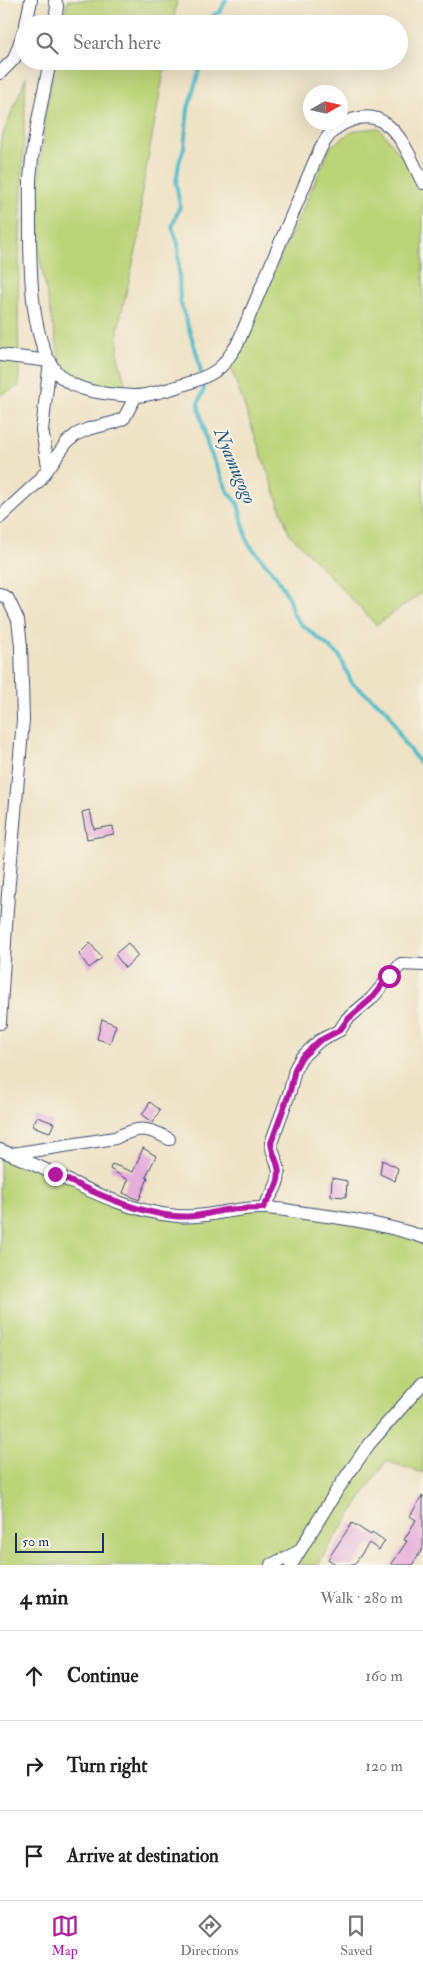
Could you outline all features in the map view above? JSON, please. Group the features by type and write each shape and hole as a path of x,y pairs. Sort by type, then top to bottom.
{"street":[{"path":"28,15 31,0"},
{"path":"56,15 57,2"},
{"path":"0,73 15,56"},
{"path":"48,70 36,127 30,171 32,280 37,325 43,347 60,376 77,386 100,393 136,396 178,386 218,369 237,345 325,140 336,128 351,120 363,117 374,118 385,123 404,146 423,183"},
{"path":"0,355 50,361"},
{"path":"48,466 42,430 50,361"},
{"path":"0,517 39,481 67,442 77,434 88,429 124,418 136,396"},
{"path":"0,594 8,599 18,620 21,646 23,720 4,893 0,1023"},
{"path":"263,1208 278,1185 279,1169 271,1143 290,1091 295,1069 301,1058 319,1041 340,1030 348,1019 371,999 401,964 423,964"},
{"path":"12,1154 115,1138 139,1128 158,1133 169,1139"},
{"path":"0,1150 105,1198 151,1211 176,1216 194,1216 228,1210 263,1208 330,1216 393,1227 423,1236"},
{"path":"290,1565 337,1490 369,1444 423,1382"},
{"path":"271,1565 299,1551"}],"green space":[{"path":"68,0 177,0 174,15 64,15"},
{"path":"53,70 164,70 141,196 141,229 118,328 118,357 126,387 103,386 80,379 67,370 59,356 39,254 39,181 45,118"},
{"path":"26,77 18,294 19,386 0,395 0,142"},
{"path":"379,128 423,182 423,592 376,625 289,533 231,368 331,146 355,130"},
{"path":"0,1142 117,1198 198,1216 288,1198 423,1232 423,1473 386,1461 317,1565 0,1565"}],"building":[{"path":"90,810 94,829 113,826 114,834 87,839 82,812"},
{"path":"90,943 102,958 89,968 79,954"},
{"path":"128,943 138,956 125,968 115,954"},
{"path":"102,1019 116,1025 110,1043 97,1039"},
{"path":"150,1102 160,1110 153,1123 142,1115"},
{"path":"37,1117 54,1123 50,1132 32,1126"},
{"path":"143,1148 156,1156 146,1177 148,1178 139,1200 123,1193 128,1180 110,1169 112,1164 133,1172"},
{"path":"382,1160 398,1168 395,1181 380,1174"},
{"path":"332,1178 347,1181 346,1197 331,1196"},
{"path":"423,1495 423,1548 412,1565 391,1565 407,1541 404,1540 416,1520 410,1516"},
{"path":"352,1523 371,1535 372,1532 385,1541 379,1550 369,1543 354,1565 337,1565 328,1559"}],"waterway":[{"name":"Nyamugogo","path":"213,15 220,12 226,0"},
{"name":"Nyamugogo","path":"199,70 188,109 184,147 176,183 180,206 172,227 178,243 180,301 201,373"},
{"name":"Nyamugogo","path":"202,382 204,389 198,404 208,447 227,490 238,504 248,543 276,576 288,596 293,614 301,624 339,655 352,683 388,711 404,743 423,767"}],"route":[{"path":"55,1174 105,1198 176,1216 194,1216 228,1210 263,1208 278,1185 279,1169 271,1143 290,1091 295,1069 301,1058 319,1041 340,1030 348,1019 371,999 389,976"}]}
